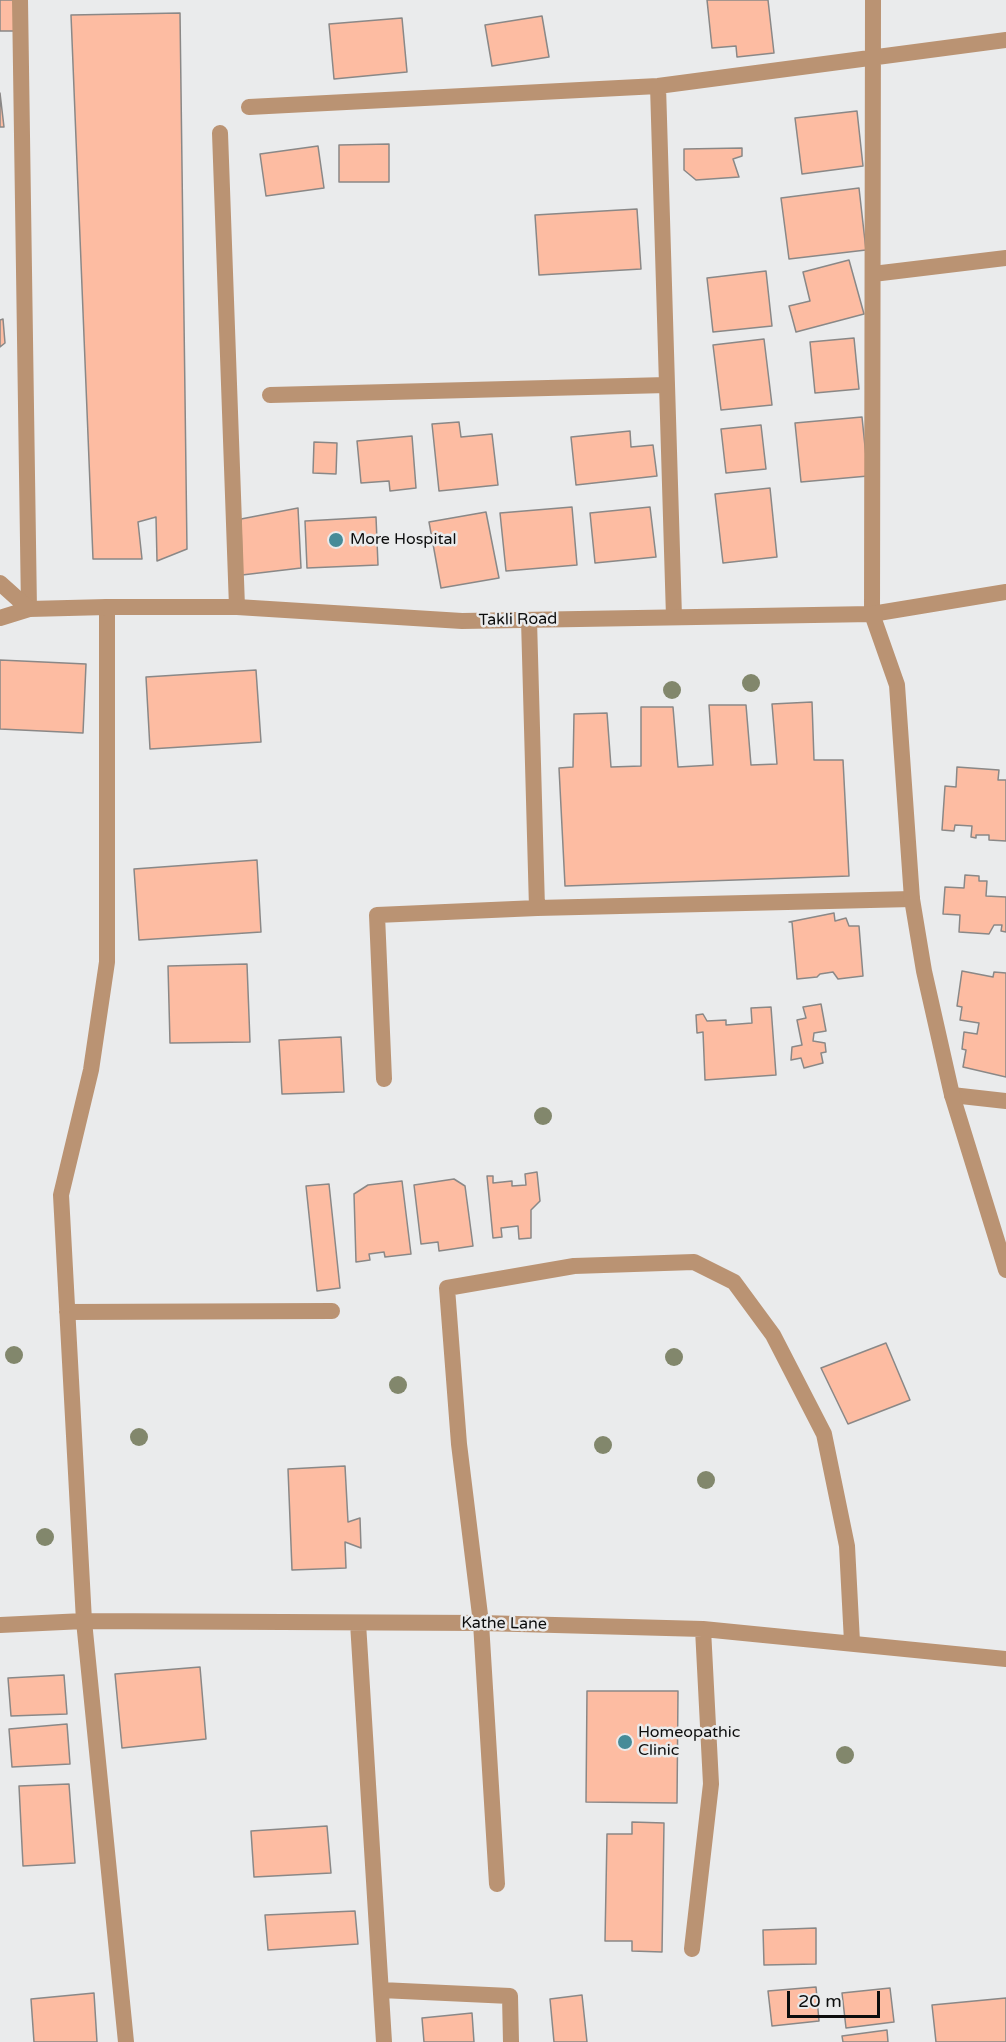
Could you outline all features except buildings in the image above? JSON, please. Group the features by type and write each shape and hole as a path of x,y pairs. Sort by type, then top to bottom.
{"street":[{"path":"21,0 29,609"},
{"path":"873,0 872,614 897,685 912,899 924,971 952,1095 1006,1270"},
{"path":"249,107 658,86 1006,40"},
{"path":"658,86 675,617"},
{"path":"220,133 237,607"},
{"path":"873,274 1006,258"},
{"path":"270,395 667,385"},
{"path":"0,583 29,609"},
{"name":"Takli Road","path":"0,618 29,609 107,607 237,607 462,621 872,614 1006,592"},
{"path":"107,607 107,962 91,1070 61,1195 84,1621 126,2042"},
{"path":"528,620 537,908"},
{"path":"384,1079 377,915 537,908 912,899"},
{"path":"952,1095 1006,1101"},
{"path":"497,1884 481,1623 459,1444 447,1288 574,1266 694,1262 734,1282 773,1335 824,1434 847,1546 852,1642"},
{"path":"67,1312 332,1311"},
{"name":"Kathe Lane","path":"0,1626 84,1621 481,1623 703,1629 1006,1659"},
{"path":"358,1623 384,2042"},
{"path":"692,1949 711,1784 703,1629"},
{"path":"381,1990 510,1996 511,2042"}],"place":[{"name":"More Hospital","path":"336,540"},
{"name":"Homeopathic Clinic","path":"625,1742"}]}
